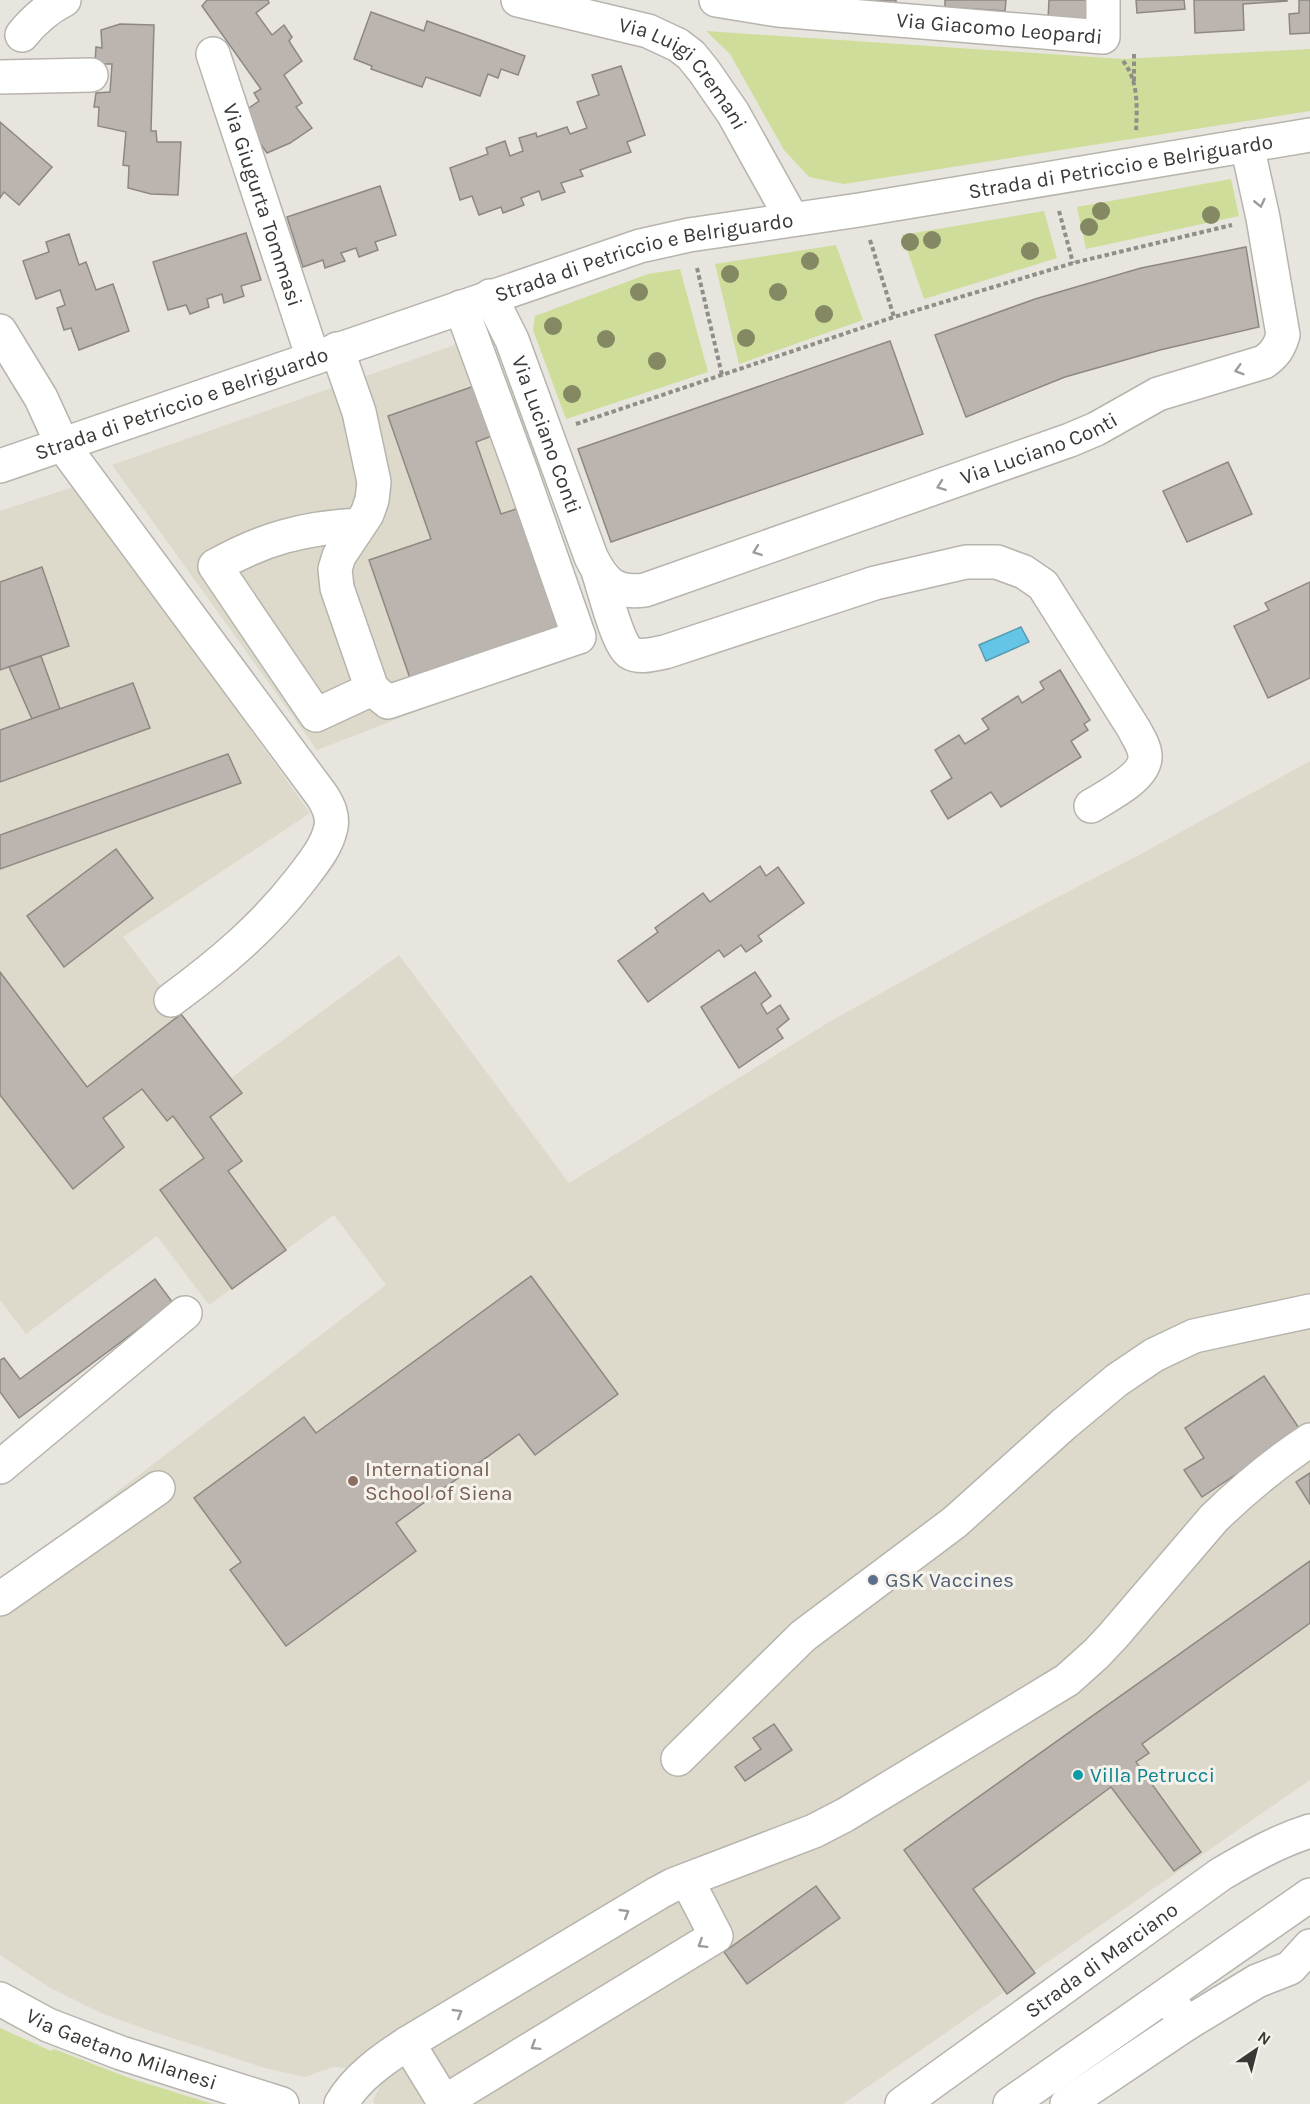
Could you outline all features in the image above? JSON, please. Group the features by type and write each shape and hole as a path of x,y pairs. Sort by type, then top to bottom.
{"street":[{"path":"22,35 47,9 64,0"},
{"name":"Via Luigi Cremani","path":"518,0 635,14 662,37 691,55 733,113 792,219"},
{"name":"Via Giacomo Leopardi","path":"716,0 778,10 1103,37 1102,0"},
{"name":"Via Giugurta Tommasi","path":"213,54 325,354 359,412 374,482 372,500 367,514 339,555 335,569 338,588 372,689"},
{"path":"0,77 91,75"},
{"name":"Strada di Petriccio e Belriguardo","path":"0,466 640,246 689,235 859,210 1310,135"},
{"name":"Via Luciano Conti","path":"599,574 610,585 633,591 645,590 1070,440 1096,429 1141,402 1172,389 1264,362 1280,347 1283,335 1263,218 1247,146"},
{"path":"358,525 322,527 287,535 240,552 215,566 316,714 372,689 388,702 579,638 521,471 476,302"},
{"name":"Via Luciano Conti","path":"476,302 512,340 624,647 636,656 665,652 874,583 966,562 997,562 1024,572 1043,585 1134,729 1145,753 1144,765 1137,776 1091,806"},
{"path":"0,331 41,398 62,444 323,797 331,816 331,826 324,846 271,916 236,950 171,1000"},
{"path":"678,1759 803,1636 955,1522 1064,1424 1117,1380 1154,1355 1194,1336 1310,1311"},
{"path":"0,1467 185,1313"},
{"path":"341,2104 359,2081 408,2043 658,1893 814,1831 846,1815 1066,1680 1113,1636 1214,1518 1254,1482 1310,1440"},
{"path":"0,1599 158,1488"},
{"name":"Strada di Marciano","path":"902,2104 1221,1874 1251,1856 1310,1831"},
{"path":"408,2043 444,2102 716,1936 687,1880"},
{"path":"1010,2104 1310,1895"},
{"path":"1067,2104 1186,2024 1257,1981 1290,1968 1310,1946"},
{"path":"1167,1995 1186,2024"},
{"name":"Via Gaetano Milanesi","path":"0,1999 48,2025 121,2053 282,2104"}],"path":[{"path":"1103,37 1127,67 1134,84 1137,107 1135,142"},
{"path":"1057,203 1073,263"},
{"path":"575,424 894,317 1073,263 1233,225"},
{"path":"867,232 894,317"},
{"path":"695,258 722,375"}],"shaded area":[{"path":"489,333 596,642 317,750 112,465"},
{"name":"GSK Vaccines","path":"76,486 310,813 123,937 231,1078 399,955 569,1183 829,1022 1002,926 1139,855 1310,761 1310,1780 843,2104 374,2104 373,2100 384,2078 370,2058 347,2068 333,2067 305,2077 265,2068 101,2013 49,1987 0,1955 0,1582 386,1285 334,1215 209,1305 157,1236 26,1334 0,1300 0,511"}],"green space":[{"path":"706,31 1123,59 1310,49 1310,111 844,184 809,177 784,150 730,54"},
{"path":"1231,179 1239,216 1086,249 1077,207"},
{"path":"1044,211 1057,258 924,299 902,235"},
{"path":"836,245 863,320 739,364 715,264"},
{"path":"680,269 708,372 566,419 533,330 535,316 648,274"},
{"path":"0,2028 51,2051 54,2049 129,2078 213,2104 0,2104"}],"water":[{"path":"1021,627 1029,642 986,661 979,645"}],"building":[{"path":"207,0 268,0 269,3 256,13 272,35 284,25 292,37 289,41 302,61 284,75 302,103 296,107 312,128 290,143 267,153 240,114 259,101 254,93 261,89 202,6"},
{"path":"839,0 896,0 896,8"},
{"path":"945,0 1006,0 1005,11 945,7"},
{"path":"1049,0 1091,0 1090,22 1048,20"},
{"path":"1136,0 1184,0 1185,9 1137,13"},
{"path":"1194,0 1287,1 1243,4 1244,30 1195,33"},
{"path":"1299,0 1310,0 1310,33 1290,34 1289,14 1299,13"},
{"path":"371,12 424,31 427,21 525,56 518,75 501,69 498,78 488,74 480,96 426,77 422,87 371,69 372,66 354,59"},
{"path":"120,24 154,25 151,131 156,131 157,142 181,142 178,195 151,194 128,188 129,166 123,165 126,132 98,126 99,107 94,107 96,93 110,92 112,64 95,64 96,47 102,48 101,30"},
{"path":"621,66 645,135 627,142 631,152 580,170 583,176 561,183 565,192 542,200 539,191 521,198 524,205 503,213 501,207 479,215 472,196 460,200 450,168 488,154 486,148 505,141 510,156 523,151 519,138 536,133 537,137 567,127 570,134 587,128 577,102 599,95 592,75"},
{"path":"0,122 52,167 19,205 4,192 0,198"},
{"path":"380,186 396,235 375,242 378,250 359,257 356,248 341,253 345,261 325,268 323,260 303,267 287,217"},
{"path":"246,233 261,280 241,286 244,296 224,303 222,294 207,299 209,307 190,314 186,305 168,310 153,262"},
{"path":"69,234 79,265 86,262 96,290 113,284 129,331 79,350 71,328 64,330 57,308 65,305 60,290 36,299 23,261 49,252 46,242"},
{"path":"1246,247 1259,327 1160,350 1065,377 966,417 935,335 1035,299 1141,268"},
{"path":"890,341 923,434 611,542 578,449"},
{"path":"480,384 497,434 476,442 501,514 522,507 565,631 412,684 369,560 431,539 388,416"},
{"path":"1228,462 1252,514 1187,542 1163,491"},
{"path":"42,567 69,646 0,670 0,582"},
{"path":"1310,582 1310,678 1268,698 1234,626 1269,610 1265,603"},
{"path":"41,656 60,709 32,719 9,667"},
{"path":"1060,670 1090,720 1084,724 1088,730 1071,741 1081,757 1001,807 991,792 948,819 931,791 952,778 935,750 959,735 965,744 989,729 982,719 1018,696 1022,703 1044,689 1040,682"},
{"path":"133,683 150,728 0,782 0,730"},
{"path":"228,754 241,783 0,869 0,835"},
{"path":"116,849 153,898 64,967 27,916"},
{"path":"760,866 766,876 778,867 804,903 758,936 762,941 746,952 741,945 724,957 719,950 648,1002 618,961 658,932 655,928 703,893 710,902"},
{"path":"0,972 87,1087 181,1014 242,1093 210,1117 242,1161 228,1171 286,1250 232,1289 160,1190 204,1158 173,1116 167,1121 142,1089 103,1118 124,1147 73,1189 0,1095"},
{"path":"755,972 771,996 761,1004 767,1014 780,1005 789,1019 777,1029 783,1038 739,1068 701,1007"},
{"path":"531,1276 618,1394 535,1455 519,1434 396,1523 416,1551 286,1646 230,1570 241,1562 194,1498 304,1417 316,1433"},
{"path":"155,1279 173,1303 19,1418 0,1392 0,1360 4,1358 20,1379"},
{"path":"1264,1376 1301,1431 1202,1497 1184,1470 1204,1458 1185,1428"},
{"path":"1310,1473 1310,1504 1296,1482"},
{"name":"Villa Petrucci","path":"1310,1561 1310,1623 1142,1744 1149,1753 1136,1762 1201,1852 1174,1871 1111,1787 973,1889 1035,1973 1007,1994 904,1850"},
{"path":"774,1724 792,1750 745,1781 735,1767 761,1749 753,1738"},
{"path":"816,1886 840,1918 747,1984 724,1952"}],"place":[{"name":"International School of Siena","path":"353,1481"},
{"name":"GSK Vaccines","path":"873,1580"},
{"name":"Villa Petrucci","path":"1078,1775"}]}
